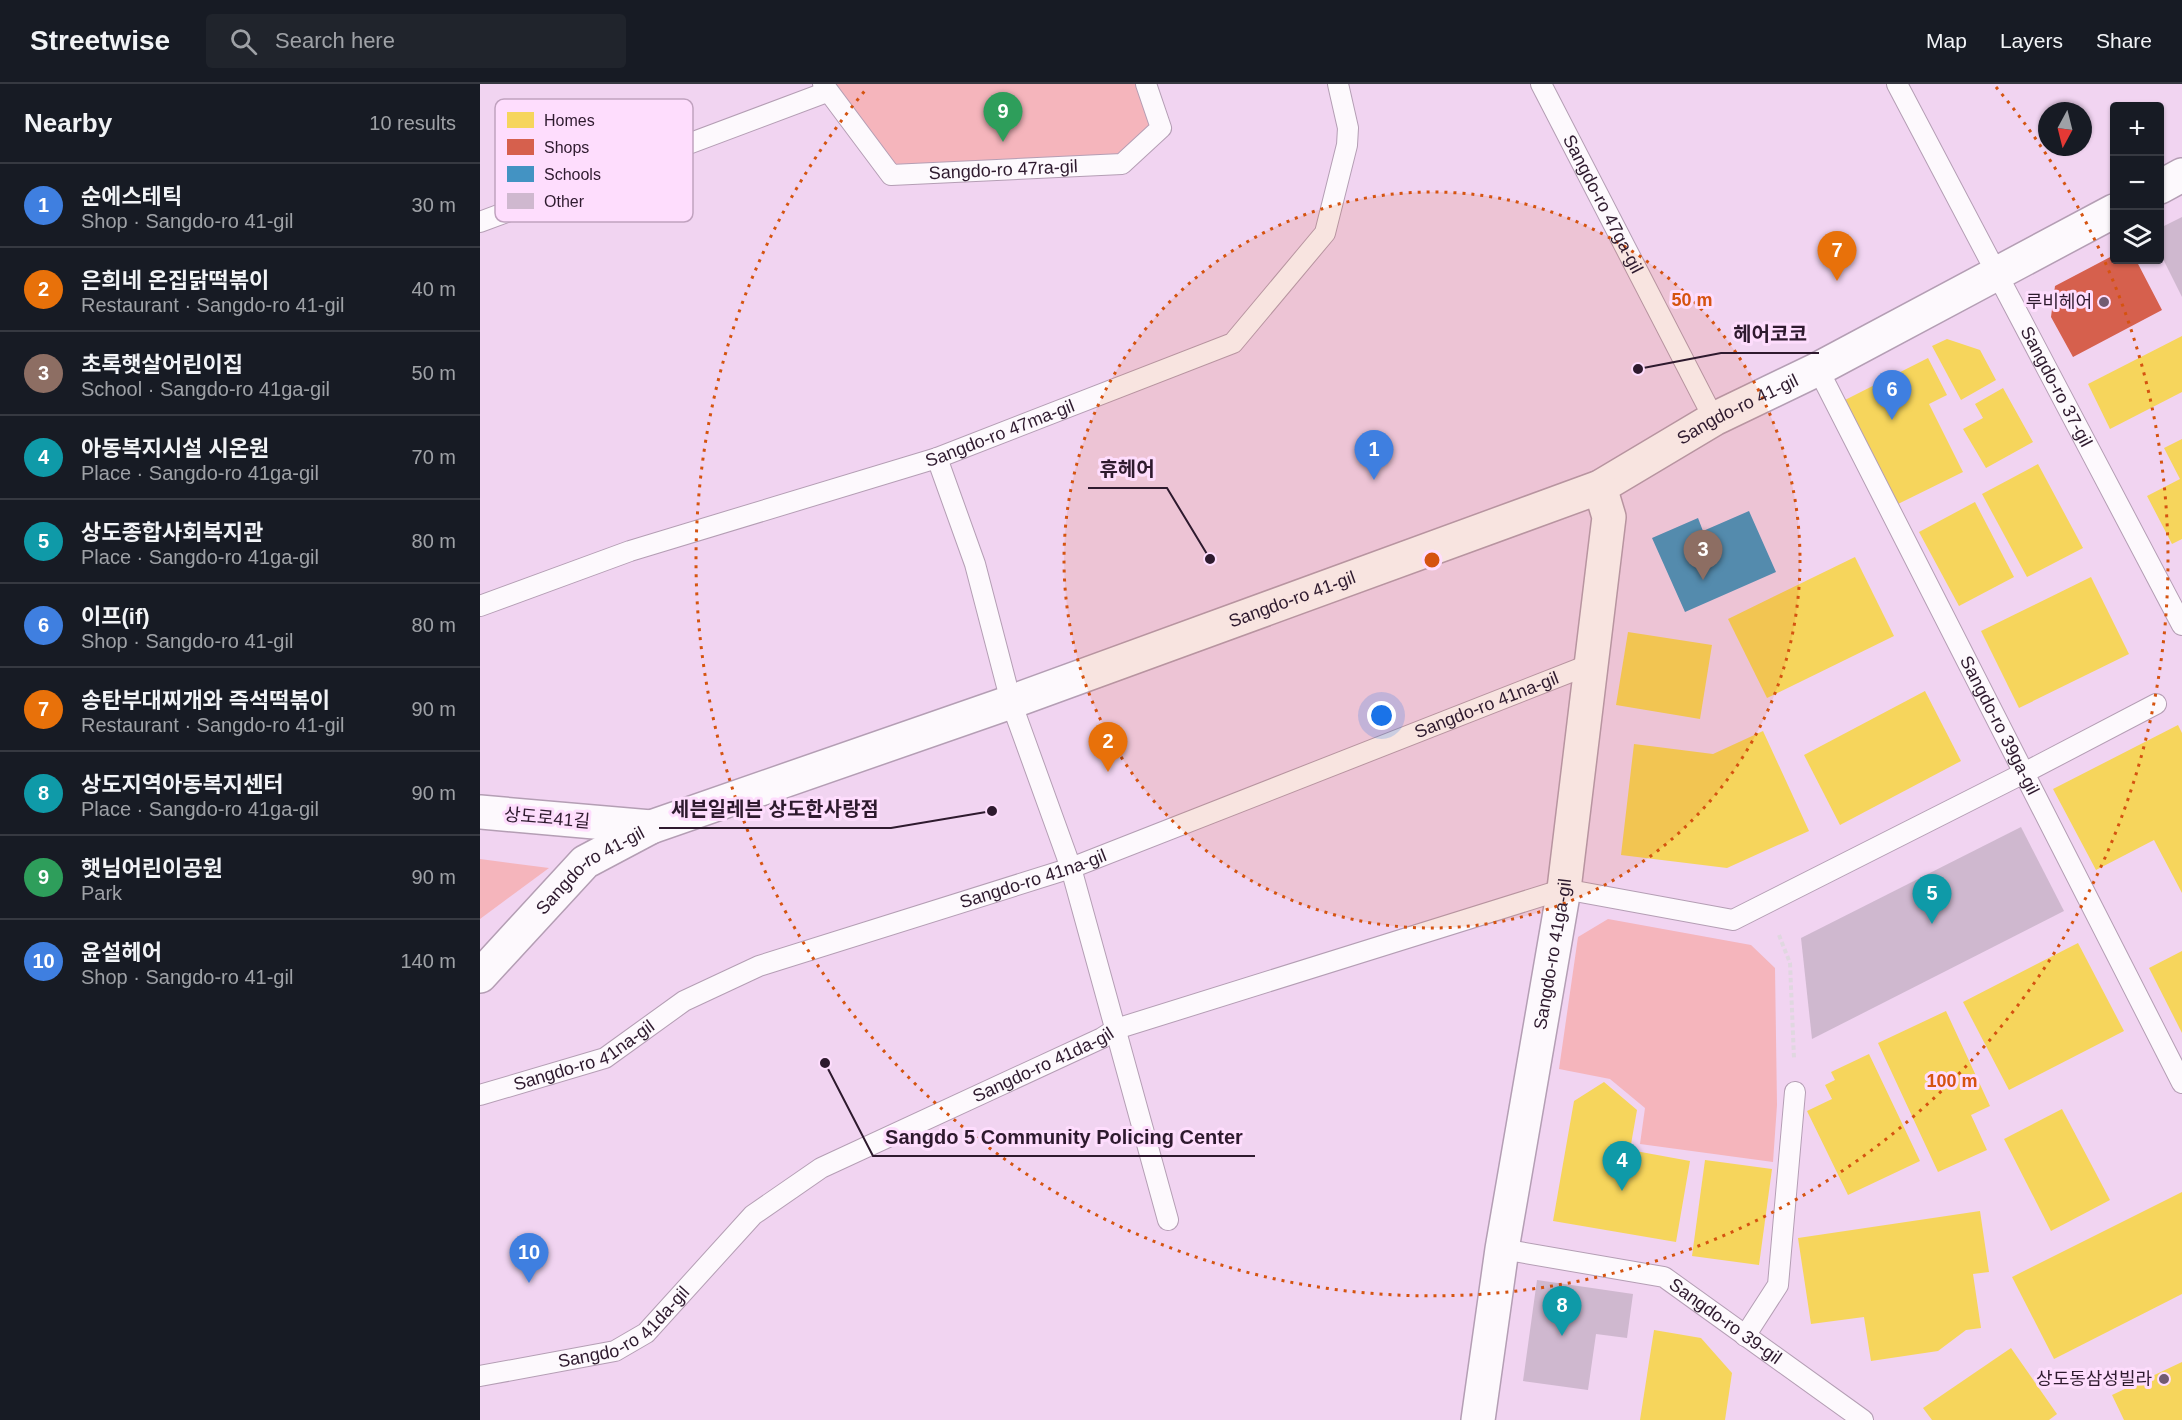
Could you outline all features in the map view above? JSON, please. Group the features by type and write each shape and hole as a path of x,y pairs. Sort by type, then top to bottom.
{"street":[{"path":"2164,185 2182,175"},
{"name":"Sangdo-ro 41-gil","path":"480,976 585,862 651,827 1011,702 1600,488 1714,419 1818,369 2110,214"},
{"name":"Sangdo-ro 41ga-gil","path":"1478,1420 1502,1249 1564,889 1609,517 1600,488"},
{"name":"상도로41길","path":"480,812 651,827"}],"lane":[{"name":"Sangdo-ro 47ra-gil","path":"693,139 825,88 891,175 1122,164 1161,128 1146,84"},
{"name":"Sangdo-ro 47ma-gil","path":"480,606 630,551 937,458 1233,343 1325,233 1347,145 1348,128 1338,84"},
{"name":"Sangdo-ro 47ga-gil","path":"1541,84 1714,419"},
{"name":"Sangdo-ro 37-gil","path":"1897,84 2182,625"},
{"name":"Sangdo-ro 47ra-gil","path":"480,222 495,216"},
{"name":"Sangdo-ro 39ga-gil","path":"1818,369 2182,1083"},
{"path":"937,458 975,564 1011,702 1071,868 1168,1220"},
{"name":"Sangdo-ro 41na-gil","path":"480,1095 604,1058 684,1001 759,966 1071,868 1590,664"},
{"path":"1564,889 1733,920 2156,704"},
{"name":"Sangdo-ro 41da-gil","path":"480,1376 615,1351 645,1333 753,1215 820,1168 1091,1043 1116,1029 1564,889"},
{"path":"1745,1336 1778,1284 1795,1092"},
{"name":"Sangdo-ro 39-gil","path":"1502,1249 1664,1277 1863,1420"}],"path":[{"path":"1767,904 1790,963 1795,1092"}],"shaded area":[{"path":"830,84 1145,84 1156,123 1108,161 893,164"},
{"path":"480,859 549,868 480,919"},
{"path":"1608,919 1751,945 1775,968 1777,1105 1773,1162 1640,1144 1645,1108 1610,1079 1559,1069 1578,937"}],"building: Homes":[{"path":"2182,336 2182,392 2110,429 2088,384"},
{"path":"1947,339 1980,350 1996,380 1961,400 1932,346"},
{"path":"1928,358 1947,395 1929,404 1963,472 1898,504 1845,400"},
{"path":"2003,388 2033,442 1986,468 1963,429 1983,418 1975,404"},
{"path":"2182,439 2182,539 2172,544 2147,496 2180,479 2164,448"},
{"path":"2038,464 2083,548 2027,577 1982,494"},
{"path":"1975,502 2014,577 1959,606 1919,532"},
{"path":"1855,557 1894,636 1767,698 1728,619"},
{"path":"2091,577 2129,654 2019,708 1981,631"},
{"path":"1628,632 1712,645 1700,719 1616,705"},
{"path":"1925,691 1961,761 1840,825 1804,755"},
{"path":"2178,725 2182,733 2182,893 2154,840 2096,870 2053,789"},
{"path":"1763,731 1809,831 1727,868 1621,855 1634,744 1713,754"},
{"path":"2078,943 2124,1031 2009,1090 1963,1002"},
{"path":"2182,951 2182,1033 2149,968"},
{"path":"1946,1011 1990,1106 1971,1115 1987,1150 1938,1172 1878,1043"},
{"path":"1869,1054 1920,1161 1848,1195 1807,1111 1832,1099 1825,1085 1835,1080 1831,1072"},
{"path":"1604,1082 1637,1110 1630,1150 1690,1161 1676,1242 1553,1221 1574,1101"},
{"path":"2062,1109 2110,1200 2051,1231 2004,1139"},
{"path":"1705,1160 1772,1169 1759,1265 1692,1256"},
{"path":"2182,1192 2182,1294 2054,1359 2012,1277"},
{"path":"1980,1211 1989,1272 1973,1274 1981,1328 1966,1330 1938,1351 1871,1361 1864,1317 1811,1324 1798,1238"},
{"path":"1654,1330 1701,1338 1732,1373 1725,1420 1640,1420"},
{"path":"2011,1348 2057,1414 2049,1420 1932,1420 1923,1408"},
{"name":"상도동삼성빌라","path":"2182,1362 2182,1420 2124,1420 2112,1395"}],"building: Shops":[{"path":"2110,257 2110,264 2138,264 2162,310 2073,357 2051,317 2055,286"}],"building: Schools":[{"path":"1749,511 1776,572 1685,612 1652,538 1698,518 1703,531"}],"building: Other":[{"path":"2182,217 2182,297 2164,261 2164,226"},
{"path":"2021,827 2064,911 1812,1039 1801,938"},
{"path":"1537,1280 1633,1294 1627,1338 1596,1334 1588,1390 1523,1381"}],"place":[{"name":"햇님어린이공원","path":"1003,142"},
{"name":"송탄부대찌개와 즉석떡볶이","path":"1837,281"},
{"name":"루비헤어","path":"2104,302"},
{"name":"헤어코코","path":"1638,369"},
{"name":"이프(if)","path":"1892,420"},
{"name":"순에스테틱","path":"1374,480"},
{"name":"휴헤어","path":"1210,559"},
{"name":"초록햇살어린이집","path":"1703,580"},
{"name":"은희네 온집닭떡볶이","path":"1108,772"},
{"name":"세븐일레븐 상도한사랑점","path":"992,811"},
{"name":"상도종합사회복지관","path":"1932,924"},
{"name":"Sangdo 5 Community Policing Center","path":"825,1063"},
{"name":"아동복지시설 시온원","path":"1622,1191"},
{"name":"윤설헤어","path":"529,1283"},
{"name":"상도지역아동복지센터","path":"1562,1336"},
{"name":"상도동삼성빌라","path":"2164,1379"}]}
